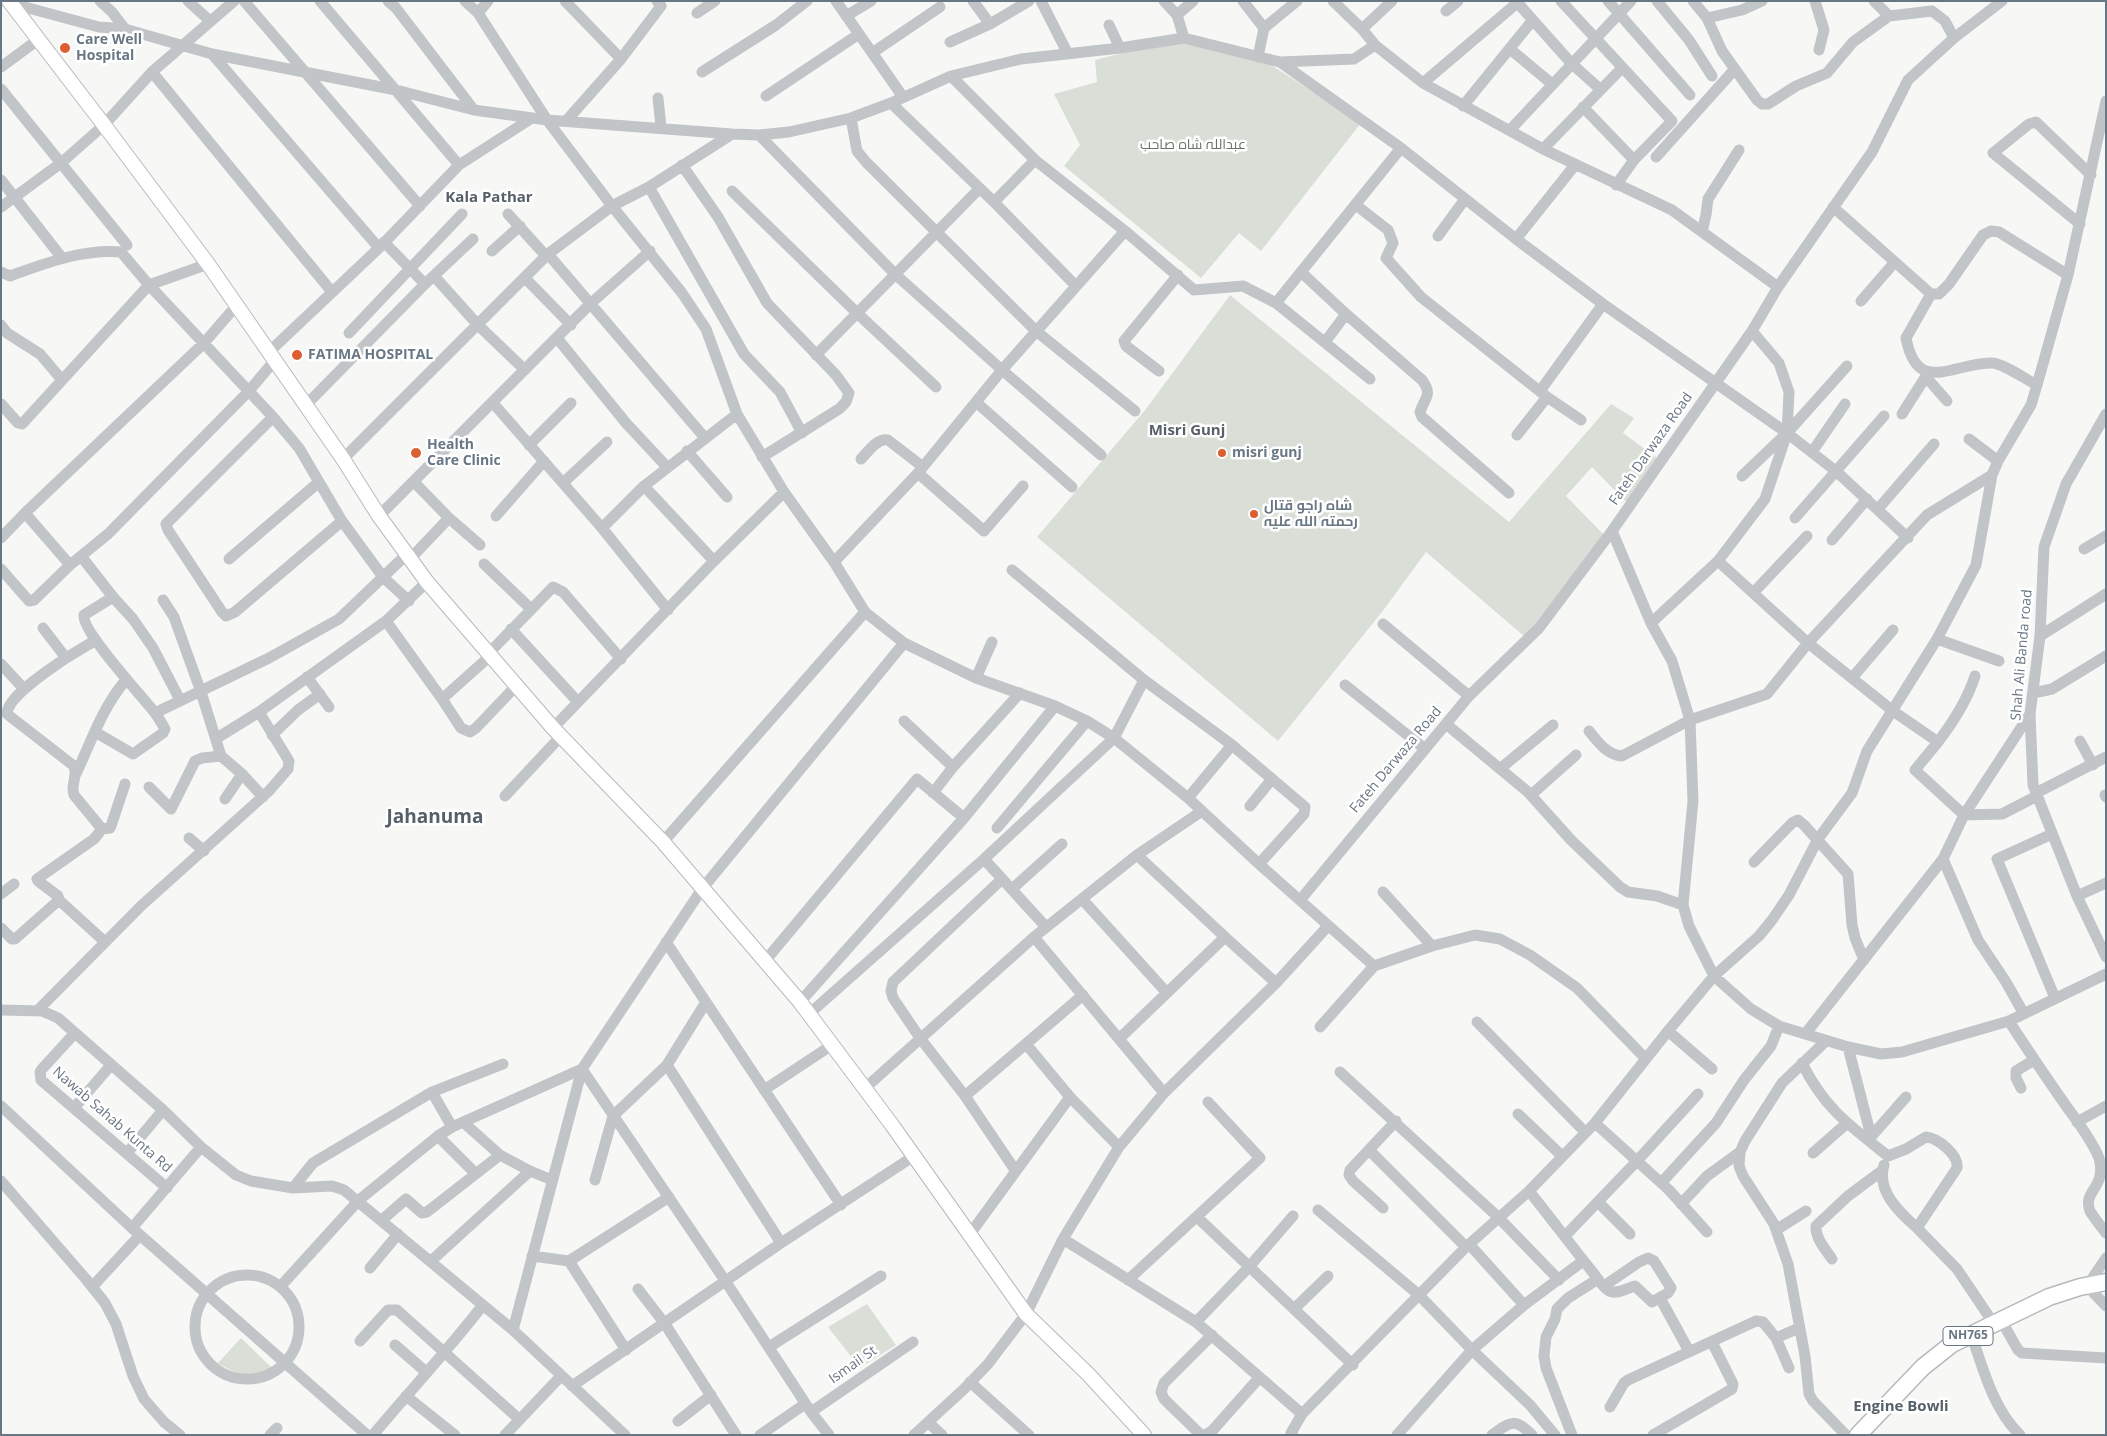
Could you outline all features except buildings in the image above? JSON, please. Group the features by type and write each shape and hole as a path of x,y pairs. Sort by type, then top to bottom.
{"highway":[{"name":"NH765","path":"1858,1435 1930,1361 1952,1344 2049,1297 2106,1282"}],"main road":[{"path":"7,2 39,39 208,264 343,459 379,516 427,582 516,686 663,842 800,1002 914,1156 1026,1314 1088,1375 1137,1432"}],"street":[{"path":"100,1 112,12 125,29"},
{"path":"188,1 210,21"},
{"path":"1,207 61,163 104,125 152,72 234,1"},
{"path":"244,1 420,206"},
{"path":"320,1 459,165"},
{"path":"388,1 396,8 474,110"},
{"path":"464,1 478,13 547,120 612,206 682,293 706,329 738,414 762,457 784,492 834,562 865,612 904,643 976,678 1055,706 1114,738 1188,798 1374,966"},
{"path":"478,13 488,1"},
{"path":"565,1 622,59"},
{"path":"567,120 622,59 661,6 657,1"},
{"path":"697,13 714,1"},
{"path":"702,72 776,25 806,1"},
{"path":"836,1 903,97"},
{"path":"846,16 871,1"},
{"path":"973,1 990,24"},
{"path":"950,42 990,24 1029,1"},
{"path":"1041,1 1068,54"},
{"path":"1164,1 1177,15 1184,38"},
{"path":"1177,15 1193,1"},
{"path":"1243,1 1264,28"},
{"path":"1258,57 1264,28 1297,1"},
{"path":"1333,1 1362,29 1375,45 1423,83 1543,149 1672,210 1778,287"},
{"path":"1362,29 1392,1"},
{"path":"1446,11 1458,1"},
{"path":"1560,1 1672,122 1634,160 1616,185"},
{"path":"1608,1 1690,95"},
{"path":"1510,130 1594,38 1631,1"},
{"path":"1657,1 1689,40 1712,76"},
{"path":"1693,1 1707,18 1722,51 1734,70 1762,104 1768,104 1796,86 1827,73 1853,42 1889,16 1932,11 1945,21 1954,38"},
{"path":"1707,18 1742,10 1762,1"},
{"path":"1815,1 1824,30 1818,50"},
{"path":"1874,1 1889,16"},
{"name":"Fateh Darwaza Road","path":"1300,900 1469,696 1539,628 1612,531 1752,331 1778,287 1872,152 1908,80 1954,38 2002,1"},
{"path":"7,2 99,27 125,29 184,44 212,54 396,90 474,110 547,120 759,135 790,132 851,118 892,103 952,76 1021,59 1120,48 1184,38 1280,62 1354,59 1375,45"},
{"path":"1423,83 1517,2 1571,63 1600,89"},
{"path":"872,54 940,7"},
{"path":"1463,106 1532,21"},
{"path":"1109,25 1120,48"},
{"path":"766,96 859,34"},
{"path":"1,67 39,39"},
{"path":"1510,49 1552,84"},
{"path":"212,54 381,245 410,268 424,284"},
{"path":"1280,62 1401,148 1516,240 1603,304 1714,384 1788,433 1837,472 1908,538"},
{"path":"1543,149 1621,68"},
{"path":"1656,157 1734,70"},
{"path":"152,72 332,292"},
{"path":"952,76 1035,160 1125,231 1194,290 1242,286 1276,303 1370,379"},
{"path":"1,90 127,245"},
{"path":"658,98 661,127"},
{"path":"1291,1434 1302,1414 1353,1365 1468,1246 1529,1191 1595,1123 1668,1030 1714,976 1759,936 1789,895 1818,839 1852,793 1867,751 1938,639 1976,566 1992,475 1998,461 2031,405 2068,275 2106,101"},
{"path":"892,103 979,190 994,202 1076,286"},
{"path":"1583,107 1634,160"},
{"path":"1,569 31,601 70,565 108,534 250,391 272,355 459,165 532,118"},
{"path":"851,118 858,151 862,158 1036,331 1136,411"},
{"path":"2080,224 1992,153 2029,124 2036,122 2091,175"},
{"path":"343,459 547,255 612,206 649,187 732,134"},
{"path":"759,135 895,274 1101,455"},
{"path":"1276,303 1401,148"},
{"path":"1702,232 1708,199 1739,150"},
{"path":"994,202 1035,160"},
{"path":"1516,240 1575,165"},
{"path":"682,166 718,217 767,303 847,388 848,397 839,409 762,457"},
{"path":"1,180 62,258"},
{"path":"649,187 744,354 780,392 802,433"},
{"path":"816,355 979,190"},
{"path":"732,191 936,387"},
{"path":"1438,236 1465,199"},
{"path":"1356,205 1388,230 1393,243 1386,258 1421,297 1544,394 1581,420"},
{"path":"1833,207 1931,294 1939,294 1949,284 1984,235 1991,231 1999,232 2068,275"},
{"path":"349,332 462,214"},
{"path":"508,214 547,255 705,438"},
{"path":"492,251 520,226"},
{"path":"834,562 921,470 1002,370 1125,231"},
{"path":"305,406 424,284 473,239"},
{"path":"4,277 62,258 106,251 122,252 149,285 250,391 299,448 342,521 383,577 409,601"},
{"path":"379,516 590,304 650,251"},
{"path":"1861,301 1894,263"},
{"path":"1,404 18,423 22,424 149,285 208,264"},
{"path":"1300,272 1422,380 1428,388 1428,395 1420,412 1422,417 1509,493"},
{"path":"1159,371 1126,346 1124,341 1178,275"},
{"path":"434,276 478,325 525,370"},
{"path":"525,278 571,325"},
{"path":"1931,294 1906,338 1912,359 1947,401"},
{"path":"1517,435 1603,304"},
{"path":"1,538 25,512 204,343 236,306"},
{"path":"1325,342 1346,314"},
{"path":"1,326 40,354 62,380"},
{"path":"1651,623 1718,561 1765,499 1788,433 1789,392 1779,363 1752,331"},
{"path":"557,338 626,423 667,467"},
{"path":"1902,414 1927,375 1994,362 2037,385"},
{"path":"1742,476 1788,433 1847,366"},
{"path":"493,402 602,528 668,610"},
{"path":"976,402 1072,487"},
{"path":"529,445 571,404"},
{"path":"1812,452 1845,404"},
{"path":"602,528 644,486 687,451 738,414"},
{"name":"Shah Ali Banda road","path":"2106,414 2066,484 2044,547 2040,636 2030,714 2033,785 2036,795 2077,896 2106,957"},
{"path":"1795,518 1884,416"},
{"path":"273,417 166,524 168,530 222,612 226,616 235,612 342,521"},
{"path":"861,459 878,442 884,439 888,440 984,531 1024,486"},
{"path":"1969,439 1998,461"},
{"path":"563,482 607,442"},
{"path":"1878,509 1934,444"},
{"path":"687,451 727,497"},
{"path":"496,516 544,461"},
{"path":"1589,731 1606,750 1615,756 1622,756 1690,720 1767,694 1808,643 1908,538 1927,515 1992,475"},
{"path":"229,559 319,482"},
{"path":"414,482 449,518 480,545"},
{"path":"644,486 714,561"},
{"path":"506,796 558,731 578,702 714,561 784,492"},
{"path":"1832,540 1867,499"},
{"path":"25,512 70,565"},
{"path":"155,713 180,700 202,692 269,658 339,619 383,577 409,557 449,518"},
{"path":"1612,531 1651,623 1672,661 1690,720 1694,801 1683,905 1689,926 1714,976 1751,1009 1779,1026 1806,1033 1826,1041 1881,1054 1902,1052 2009,1021 2106,974"},
{"path":"1754,592 1807,536"},
{"path":"2084,549 2106,536"},
{"path":"81,556 113,598 133,619 153,648 180,700"},
{"path":"1718,561 1808,643 1893,711 1938,742"},
{"path":"484,564 531,609"},
{"path":"1012,570 1144,680 1232,745 1304,805 1306,810 1304,814 1259,864"},
{"path":"217,738 259,712 386,621 427,582"},
{"path":"442,699 489,655 553,588 564,592 621,659"},
{"path":"2040,636 2106,594"},
{"path":"95,732 133,754 165,732 155,713 126,680 96,640 83,618 113,598"},
{"path":"163,600 174,617 202,692 221,756 242,774 263,797"},
{"path":"663,842 865,612"},
{"path":"386,621 442,699 460,728 470,732 516,686"},
{"path":"1383,624 1469,696"},
{"path":"43,628 66,658"},
{"path":"512,629 578,702"},
{"path":"1852,678 1893,630"},
{"path":"1938,639 1999,661"},
{"path":"76,774 71,763 7,714 9,707 24,689 66,658 96,640"},
{"path":"976,678 992,642"},
{"path":"513,1330 582,1069 702,889 904,643"},
{"path":"2032,693 2052,689 2106,656"},
{"path":"1,664 24,689"},
{"path":"1975,676 1968,696 1955,720 1915,770 1964,815 2002,814 2106,757"},
{"path":"307,677 329,706"},
{"path":"102,830 72,791 76,774 95,732 117,691 126,680"},
{"path":"809,1014 984,859 1114,738 1144,680"},
{"path":"1345,685 1425,749"},
{"path":"933,793 953,767 1020,693"},
{"path":"272,735 298,710 320,694"},
{"path":"800,1002 964,818 1055,706"},
{"path":"37,1011 141,906 204,852 280,779 290,764 259,712"},
{"path":"1806,1033 1943,860 1964,815 2030,714"},
{"path":"904,721 953,767"},
{"path":"997,828 1087,722"},
{"path":"1446,724 1531,795 1571,840 1620,887 1628,892 1657,896 1683,905"},
{"path":"1500,768 1553,725"},
{"path":"2080,741 2093,765"},
{"path":"1188,798 1232,745"},
{"path":"1531,795 1576,755"},
{"path":"149,787 171,809 195,761 202,758 221,756"},
{"path":"225,799 242,774"},
{"path":"765,961 916,779 964,818"},
{"path":"1250,806 1272,779"},
{"path":"105,942 59,900 58,896 37,879 94,839 102,830 110,828 125,784"},
{"path":"864,1089 1046,927 1137,855 1202,811"},
{"path":"1754,862 1792,823 1798,820 1818,839 1848,874 1852,925 1864,960"},
{"path":"2052,834 1997,859 2055,998"},
{"path":"189,838 204,852"},
{"path":"1012,889 1062,844"},
{"path":"1137,855 1276,983"},
{"path":"984,859 1046,927"},
{"path":"1943,860 1978,940 2006,982 2024,1014"},
{"path":"1002,880 893,982 891,991 893,998 920,1038 965,1096 1015,1170"},
{"path":"1,894 14,884"},
{"path":"2077,896 2106,884"},
{"path":"1382,892 1432,946"},
{"path":"1082,899 1167,993"},
{"path":"1,928 12,939 15,939 59,900"},
{"path":"914,1435 988,1364 1026,1314 1063,1239 1119,1147 1164,1093 1276,983 1328,926"},
{"path":"1320,1027 1374,966 1432,946 1476,935 1500,939 1530,955 1577,988 1646,1059"},
{"path":"1034,937 1164,1093"},
{"path":"1119,1039 1225,937"},
{"path":"666,942 841,1205"},
{"path":"965,1096 1083,995"},
{"path":"596,1180 613,1116 667,1065 706,1002"},
{"path":"1,1010 42,1011 58,1018 163,1110 201,1147 236,1175 251,1181 294,1188 338,1187 359,1200 513,1330 625,1435"},
{"path":"2009,1021 2077,1122 2100,1160 2103,1172 2102,1182 2090,1196 2089,1204 2091,1212 2106,1232"},
{"path":"1476,1022 1585,1132"},
{"path":"1661,1183 1716,1123 1744,1080 1772,1046 1779,1026"},
{"path":"1668,1030 1712,1069"},
{"name":"Nawab Sahab Kunta Rd","path":"75,1033 42,1069 41,1080 167,1188 92,1287"},
{"path":"1826,1041 1782,1083 1745,1140 1740,1152 1739,1166 1743,1176 1776,1230 1788,1264 1805,1356 1809,1394 1813,1401 1846,1435"},
{"path":"1026,1044 1070,1097 1119,1147"},
{"path":"764,1090 832,1045"},
{"path":"1848,1047 1870,1138"},
{"path":"2021,1088 2016,1078 2016,1071 2034,1060"},
{"path":"1802,1063 1811,1081 1846,1124 1870,1138 1888,1156"},
{"path":"294,1188 312,1163 432,1092 503,1064"},
{"path":"74,1108 111,1065"},
{"path":"667,1065 781,1243"},
{"path":"582,1069 726,1282 808,1408 830,1435"},
{"path":"280,1287 359,1200 438,1136 452,1127 582,1069"},
{"path":"1340,1072 1396,1121 1498,1217 1559,1280"},
{"path":"432,1092 452,1127"},
{"path":"1564,1236 1636,1162 1698,1094"},
{"path":"1870,1138 1906,1096"},
{"path":"970,1234 1070,1097"},
{"path":"1128,1280 1260,1158 1208,1102"},
{"path":"1,1106 136,1231 366,1435"},
{"path":"2077,1122 2106,1106"},
{"path":"127,1153 163,1110"},
{"path":"1518,1114 1562,1156"},
{"path":"1382,1208 1353,1182 1349,1175 1350,1170 1396,1121"},
{"path":"464,1122 500,1155 552,1180"},
{"path":"1595,1123 1661,1183 1707,1232"},
{"path":"1813,1153 1846,1124"},
{"path":"438,1136 475,1173"},
{"path":"1917,1228 1957,1168 1957,1161 1950,1152 1930,1137 1923,1138 1906,1149 1888,1156 1883,1170 1883,1181 1887,1194 1904,1216 1956,1269 2022,1354 2106,1358"},
{"path":"167,1188 201,1147"},
{"path":"1369,1150 1468,1246 1524,1305"},
{"path":"1681,1204 1707,1176 1740,1152"},
{"path":"382,1220 406,1199 422,1213 427,1212 500,1155"},
{"path":"572,1386 781,1243 914,1156"},
{"path":"1832,1259 1820,1242 1816,1226 1848,1196 1883,1170"},
{"path":"431,1261 530,1171"},
{"path":"1,1181 92,1287 104,1304 116,1324 133,1376 144,1399 164,1422 180,1435"},
{"path":"1529,1191 1583,1261 1601,1282 1608,1290 1616,1292 1635,1286 1649,1301 1660,1298 1671,1288 1651,1259 1638,1262 1601,1282 1568,1298 1557,1308 1555,1319 1546,1337 1543,1350 1546,1368 1562,1404 1572,1435"},
{"path":"532,1256 569,1261 669,1197"},
{"path":"1598,1202 1630,1234"},
{"path":"1318,1210 1419,1295 1472,1350 1530,1405 1555,1435"},
{"path":"1776,1230 1806,1211"},
{"path":"1196,1322 1249,1267 1293,1216"},
{"path":"1196,1217 1353,1365"},
{"path":"370,1268 398,1234"},
{"path":"1063,1239 1196,1322 1302,1414"},
{"path":"2106,1258 2087,1286 2106,1306"},
{"path":"569,1261 626,1350"},
{"path":"1397,1435 1472,1350 1524,1305 1583,1261"},
{"path":"250,1275 266,1278 280,1287 292,1300 298,1315 300,1332 295,1349 286,1363 272,1374 254,1380 236,1379 220,1372 206,1360 197,1344 195,1326 198,1308 208,1293 220,1283 235,1276 250,1275"},
{"path":"769,1347 881,1276"},
{"path":"1294,1309 1328,1276"},
{"path":"638,1289 664,1324 736,1435"},
{"path":"1660,1298 1689,1352"},
{"path":"373,1435 426,1372 445,1354 483,1305"},
{"path":"360,1341 388,1310 397,1310 519,1419"},
{"path":"1610,1407 1627,1381 1756,1321 1764,1322 1776,1338 1789,1368"},
{"path":"1776,1338 1799,1328"},
{"path":"1972,1334 2000,1409 2007,1422 2020,1435"},
{"path":"1212,1335 1164,1383 1161,1392 1164,1398 1209,1434 1259,1378"},
{"name":"Ismail St","path":"760,1435 808,1408 912,1342"},
{"path":"1653,1435 1732,1389 1733,1384 1712,1342"},
{"path":"395,1345 426,1372"},
{"path":"505,1435 561,1376"},
{"path":"970,1382 1029,1435"},
{"path":"406,1396 455,1435"},
{"path":"678,1421 711,1396"},
{"path":"928,1422 942,1435"},
{"path":"1492,1435 1511,1422 1517,1422 1532,1435"}],"green space":[{"name":"عبداللہ شاہ صاحب","path":"1185,41 1268,63 1361,123 1261,251 1239,233 1201,278 1064,166 1080,145 1054,94 1097,82 1095,60 1159,44"},
{"path":"1230,295 1509,522 1611,404 1634,418 1623,433 1657,458 1628,504 1592,467 1566,496 1604,535 1525,637 1426,552 1382,612 1278,741 1037,537 1146,409"},
{"path":"867,1304 896,1345 860,1368 828,1327"},
{"path":"241,1338 272,1368 250,1375 232,1371 218,1363"}],"place":[{"name":"Care Well Hospital","path":"65,48"},
{"name":"FATIMA HOSPITAL","path":"297,355"},
{"name":"Health Care Clinic","path":"416,453"},
{"name":"misri gunj","path":"1222,453"},
{"name":"شاہ راجو قتال رحمتہ اللہ علیہ","path":"1254,514"}],"district":[{"name":"Kala Pathar","path":"489,198"},
{"name":"Misri Gunj","path":"1187,431"},
{"name":"Jahanuma","path":"435,818"},
{"name":"Engine Bowli","path":"1901,1407"}]}
